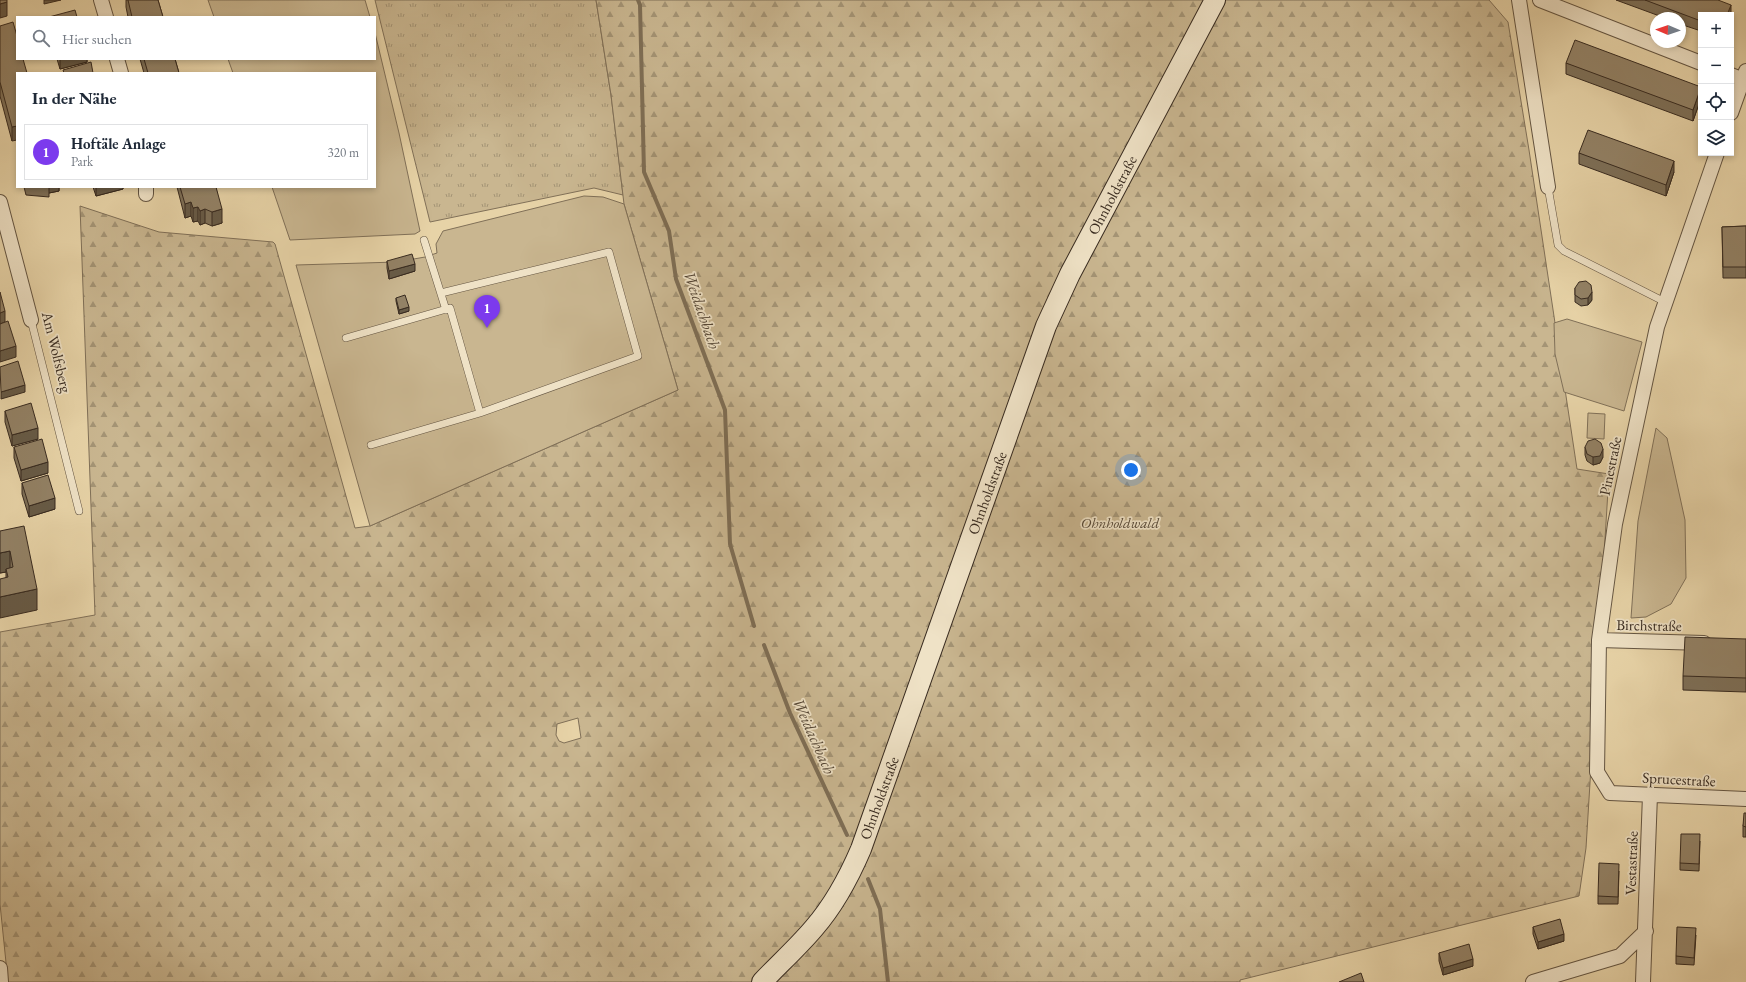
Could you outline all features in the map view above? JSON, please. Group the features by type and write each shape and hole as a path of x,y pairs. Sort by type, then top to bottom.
{"main road":[{"name":"Ohnholdstraße","path":"762,982 814,928 835,900 851,871 1046,326 1070,274 1216,0"}],"street":[{"path":"102,0 106,16"},
{"path":"1519,0 1548,187"},
{"path":"1540,0 1560,4 1698,62"},
{"path":"117,60 121,72"},
{"path":"1734,102 1741,76"},
{"name":"Pinestraße","path":"1610,793 1597,772 1600,640 1615,524 1650,357 1665,302 1716,156"},
{"name":"Am Wolfsberg","path":"0,202 31,320"},
{"name":"Birchstraße","path":"1600,640 1715,643"},
{"name":"Sprucestraße","path":"1610,793 1746,799"},
{"name":"Vestastraße","path":"1643,982 1650,795"},
{"path":"1533,982 1620,956 1646,931"},
{"path":"0,968 1,982"}],"lane":[{"path":"1548,187 1558,245 1564,251 1665,302"},
{"path":"424,240 446,310"},
{"path":"371,445 480,413 638,356 608,252 441,293"},
{"path":"346,338 450,308 480,413"},
{"name":"Am Wolfsberg","path":"31,320 79,511"}],"green space":[{"path":"208,0 365,0 370,16 214,16"},
{"path":"375,0 596,0 611,95 623,195 594,188 430,222"},
{"name":"Ohnholdwald","path":"596,0 1489,0 1508,22 1529,150 1577,469 1609,474 1586,848 1579,896 1240,980 1240,982 8,982 0,904 0,632 95,615 80,206 159,232 273,242 275,244 355,528 370,526 678,390 624,204 611,95","holes":["578,718 581,738 564,743 559,741 556,735 557,724"]},
{"path":"376,37 399,133 420,231 415,234 290,240 272,188 376,188 376,72 233,72 228,60 376,60"},
{"path":"584,196 603,197 624,204 678,390 370,526 296,265 397,262 425,257 437,253 436,244 443,231"},
{"path":"1567,319 1642,342 1624,411 1564,392 1555,354 1554,323"},
{"path":"1588,413 1605,414 1604,439 1587,438"},
{"path":"1656,428 1667,438 1685,520 1686,578 1671,604 1646,617 1631,618 1638,521"}],"building":[{"path":"0,0 7,0 7,2 0,4"},
{"path":"128,0 158,0 163,16 132,16"},
{"path":"1645,0 1718,0 1731,5 1728,12 1698,12 1698,20 1686,15 1686,12 1677,12"},
{"path":"75,10 77,16 53,16"},
{"path":"13,22 16,32 16,60 23,60 27,72 16,72 16,126 12,127 0,82 0,26"},
{"path":"1575,40 1698,86 1698,96 1693,110 1566,63"},
{"path":"144,60 175,60 179,72 148,72"},
{"path":"91,62 93,72 64,72 63,70"},
{"path":"1588,130 1674,161 1666,185 1579,153"},
{"path":"180,188 216,188 222,209 212,212 205,209 200,211 198,207 193,208 191,202 185,204"},
{"path":"1746,226 1746,267 1723,267 1722,227"},
{"path":"412,254 415,264 389,271 387,261"},
{"path":"1586,281 1591,285 1592,292 1588,298 1581,299 1575,295 1575,288 1579,282"},
{"path":"0,292 5,311 0,313"},
{"path":"405,295 409,307 399,310 396,298"},
{"path":"8,321 16,346 0,351 0,324"},
{"path":"18,361 25,385 1,392 0,367"},
{"path":"31,403 38,428 12,435 5,411"},
{"path":"42,439 48,462 21,470 14,447"},
{"path":"1595,439 1601,443 1603,449 1600,456 1593,457 1587,454 1585,447 1588,441"},
{"path":"48,475 55,498 29,506 22,483"},
{"path":"24,526 37,589 0,597 0,579 8,577 6,569 13,567 10,551 0,553 0,531"},
{"path":"1685,637 1746,639 1746,678 1683,676"},
{"path":"1744,813 1746,813 1746,827 1743,826"},
{"path":"1681,834 1700,834 1699,864 1680,863"},
{"path":"1599,863 1619,864 1618,897 1598,896"},
{"path":"1560,919 1564,934 1538,942 1533,927"},
{"path":"1677,927 1696,928 1694,958 1676,956"},
{"path":"1469,944 1473,959 1443,968 1439,953"},
{"path":"1361,973 1364,982 1339,982"}],"waterway":[{"name":"Weidachbach","path":"638,0 640,5 644,172 669,231 676,279 725,410 730,544 754,626"},
{"name":"Weidachbach","path":"764,645 790,713 847,835"},
{"name":"Weidachbach","path":"868,879 880,909 888,982"}],"place":[{"name":"Hoftäle Anlage","path":"487,328"}]}
